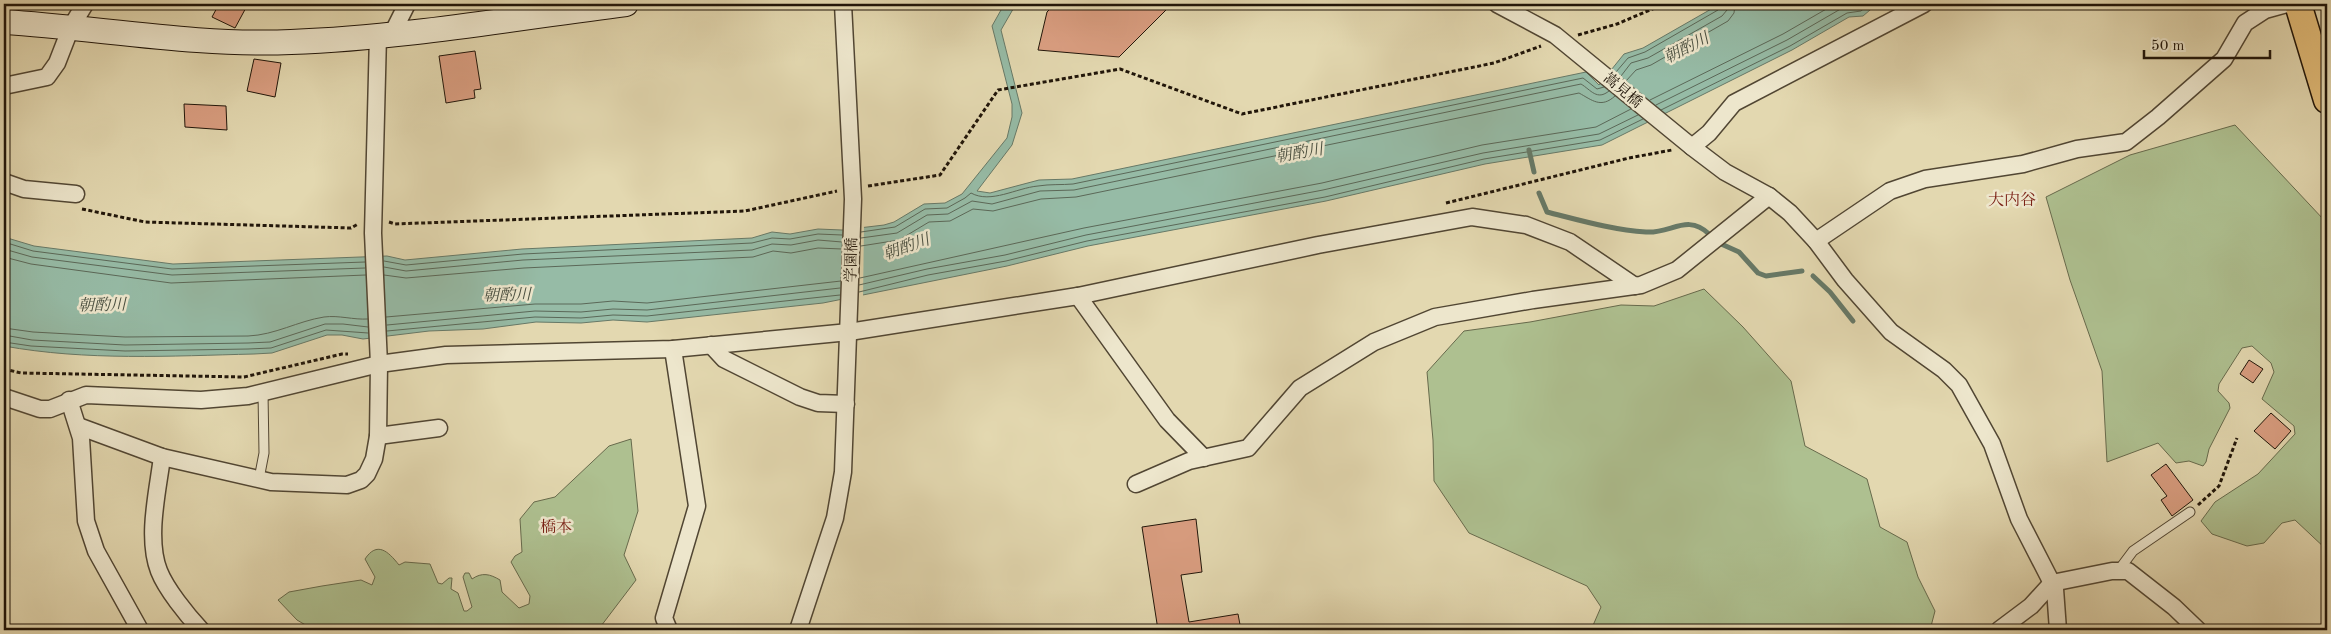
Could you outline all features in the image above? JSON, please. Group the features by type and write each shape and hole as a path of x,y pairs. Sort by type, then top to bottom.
{"main road":[{"path":"2298,4 2327,100"}],"street":[{"path":"4,86 47,76 57,63 71,27 85,4"},
{"path":"78,426 162,457 271,482 354,484 367,474 374,458 378,436 378,358 373,216 385,34 407,4"},
{"path":"4,22 234,42 291,42 385,34 626,4"},
{"name":"学園橋","path":"798,630 841,495 849,327 852,194 844,4"},
{"name":"嵩見橋","path":"1498,4 1565,42 1692,148 1725,172 1769,196 1790,213 1816,241 1845,280 1891,332 1944,370 1959,385 1992,444 2019,519 2052,583 2058,606 2058,630"},
{"path":"1692,148 1709,133 1734,103 1924,4"},
{"path":"1816,241 1890,191 1925,179 2023,164 2077,149 2126,142 2158,117 2224,59 2245,23 2265,10 2287,4"},
{"path":"4,182 24,189 77,201"},
{"path":"1136,484 1189,461 1248,448 1300,388 1374,342 1435,317 1533,300 1635,286 1677,270 1769,196"},
{"path":"4,398 40,409 50,409 69,400 86,395 202,400 263,393 378,358 673,349 711,345 1078,296 1318,245 1472,217 1526,225 1570,242 1635,286"},
{"path":"1078,296 1166,420 1204,458"},
{"path":"711,345 724,359 800,398 818,403 846,404"},
{"path":"669,630 664,618 697,506 673,349"},
{"path":"69,400 81,438 86,522 96,551 140,630"},
{"path":"378,436 439,428"},
{"path":"162,457 154,519 155,552 159,570 201,630"},
{"path":"2000,630 2031,606 2052,583 2118,571 2128,571 2174,607 2198,630"}],"lane":[{"path":"259,479 264,453 263,393"},
{"path":"2118,571 2133,551 2190,512"}],"path":[{"path":"77,201 144,222 350,228 373,216 395,224 745,212 852,194 940,175 998,90 1120,69 1242,114 1494,63 1617,24 1664,4"},
{"path":"1446,203 1629,158 1692,148"},
{"path":"4,369 21,373 244,376 342,354 378,358"},
{"path":"2190,512 2219,486 2237,438"}],"shaded area":[{"path":"2235,125 2324,220 2327,233 2327,550 2295,520 2282,523 2264,543 2247,546 2212,534 2201,521 2215,502 2258,474 2295,434 2294,426 2262,399 2274,372 2271,363 2252,346 2242,348 2219,384 2218,391 2229,403 2230,408 2209,449 2203,466 2189,461 2176,463 2158,443 2107,462 2102,371 2070,280 2046,197 2130,155"},
{"path":"1704,289 1743,327 1791,381 1805,446 1867,479 1880,527 1907,542 1918,577 1935,611 1930,630 1591,630 1601,607 1587,586 1469,533 1434,481 1433,440 1427,372 1464,331 1530,322 1621,305 1654,306"},
{"path":"631,439 638,511 624,555 636,580 598,630 314,630 297,620 278,600 289,592 322,586 361,580 372,585 375,577 365,559 374,550 378,549 387,552 399,565 405,562 430,564 438,583 442,584 449,578 452,578 451,589 458,593 464,611 472,607 463,577 465,573 469,573 472,579 483,575 496,578 500,580 502,592 519,608 529,604 530,596 511,562 515,556 522,552 520,519 534,502 555,497 609,446"}],"water":[{"name":"朝酌川","path":"1007,4 1016,4 1001,30 1022,113 1012,145 977,191 990,193 1039,180 1072,179 1586,72 1599,85 1624,54 1643,48 1720,4 1877,4 1863,16 1849,17 1792,50 1602,145 1485,164 1326,201 1088,246 1007,266 823,303 647,322 613,320 581,323 536,322 483,329 429,331 363,339 342,335 327,335 272,353 254,354 97,356 35,351 4,346 4,237 34,246 173,264 387,256 405,260 522,249 752,238 772,232 790,234 818,229 842,230 894,222 924,204 945,203 962,194 1007,138 1012,117 1012,104 992,26 1001,10"}],"pier":[{"path":"864,224 863,299 842,302 843,228"}],"building":[{"path":"219,4 248,4 235,28 212,17"},
{"path":"1055,4 1172,4 1119,57 1038,50 1047,12"},
{"path":"475,51 481,89 474,90 475,98 446,103 439,56"},
{"path":"254,59 281,63 275,97 247,91"},
{"path":"184,104 226,106 227,130 185,127"},
{"path":"2249,360 2263,369 2253,383 2240,374"},
{"path":"2271,413 2291,431 2275,449 2254,431"},
{"path":"2166,464 2193,500 2172,516 2161,500 2167,496 2151,475"},
{"path":"1196,519 1202,572 1181,575 1189,622 1238,614 1241,630 1158,630 1142,527"}],"waterway":[{"path":"1529,150 1534,172"},
{"path":"1539,193 1547,212 1584,221 1646,232 1693,225 1709,234"},
{"path":"1719,243 1739,252 1758,273 1766,276 1802,271"},
{"path":"1813,276 1830,292 1853,321"}],"district":[{"name":"大内谷","path":"2012,199"},
{"name":"橋本","path":"556,526"}]}
